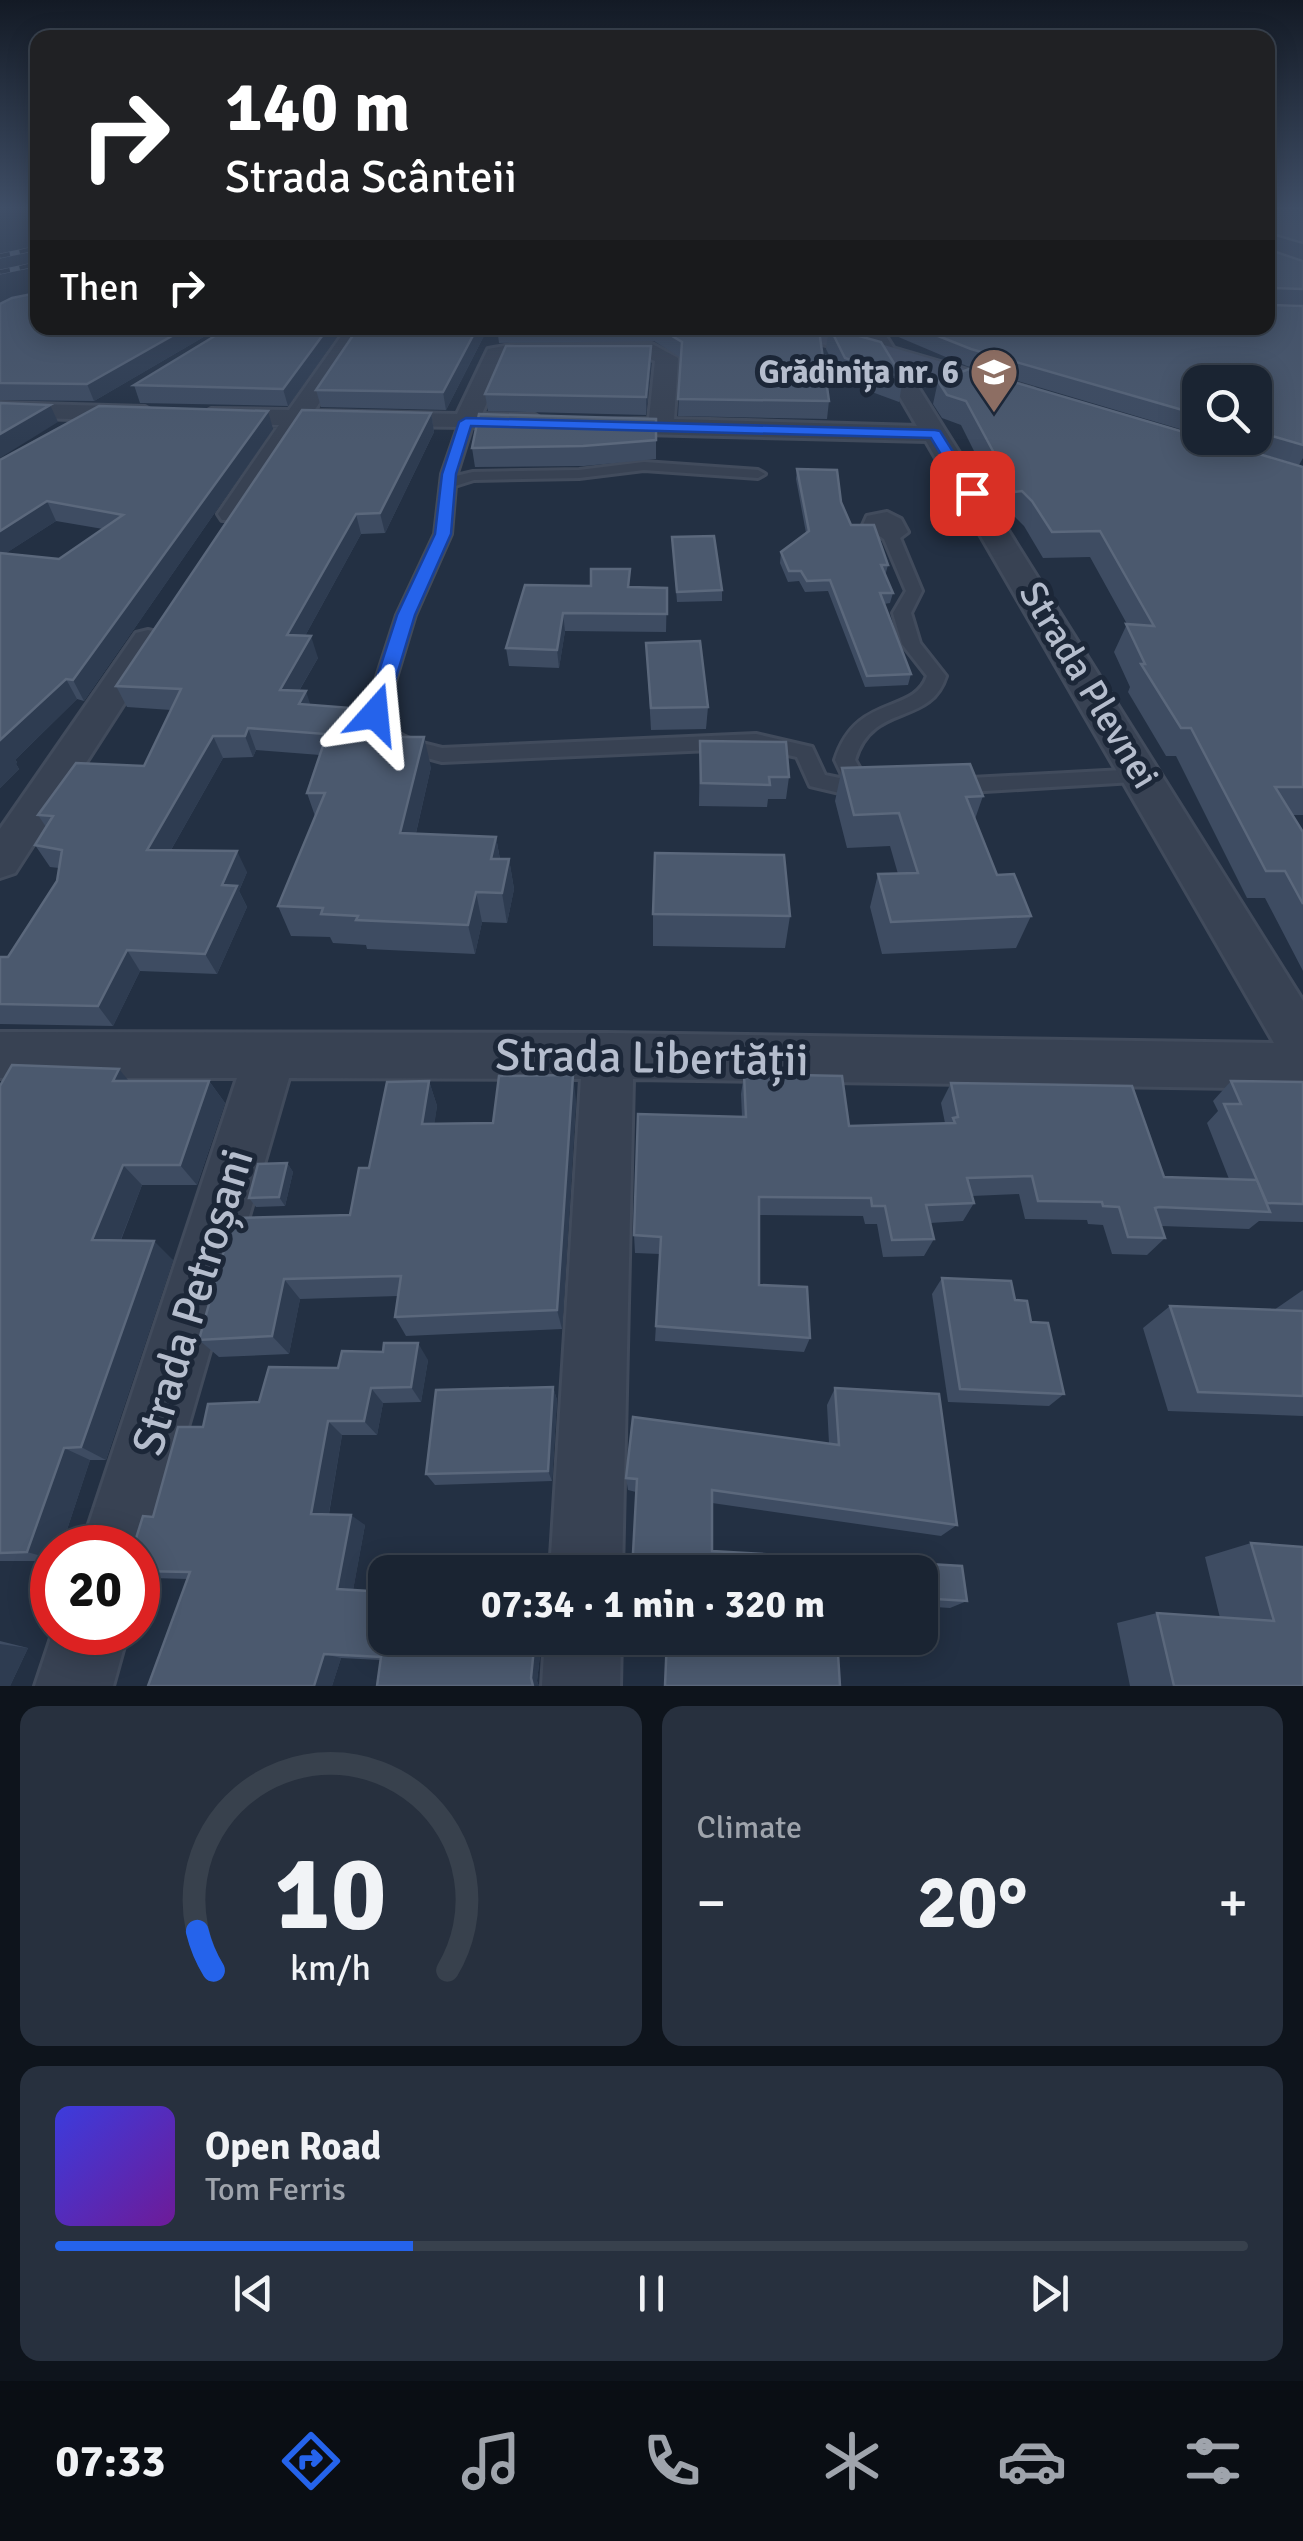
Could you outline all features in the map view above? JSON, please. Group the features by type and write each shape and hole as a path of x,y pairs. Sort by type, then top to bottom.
{"street":[{"path":"220,533 352,335"},
{"path":"842,335 878,341 1047,403"},
{"name":"Strada Plevnei","path":"878,341 1303,1045"},
{"path":"466,422 496,354 516,350 652,351 667,358 661,426"},
{"path":"68,433 132,394"},
{"path":"0,410 935,434"},
{"path":"0,862 165,615"},
{"name":"Strada Libertății","path":"0,1055 608,1056 1303,1066"},
{"name":"Strada Petroșani","path":"124,1525 270,1056"},
{"path":"587,1555 608,1056"},
{"path":"74,1686 83,1655"},
{"path":"581,1686 582,1655"}],"lane":[{"path":"466,422 450,474 443,534 406,615 375,714 376,724 396,743 442,755 756,741 845,760 870,790 816,781 805,752"},
{"path":"450,474 578,474 644,466 758,474"},
{"path":"845,760 861,728 876,715 926,700 936,687 937,676 910,644 902,613 914,590 890,536"},
{"path":"936,787 1143,776"}],"building":[{"path":"1275,285 1303,285 1303,289 1275,288"},
{"path":"30,294 30,335 174,335 87,384 0,383 0,304"},
{"path":"1275,305 1303,306 1303,445 1272,436 1272,365 1182,365 1182,410 971,349 936,335 1275,335"},
{"path":"216,335 323,335 283,389 134,385"},
{"path":"353,335 473,335 443,392 316,390"},
{"path":"670,335 820,335 829,401 678,399 682,342"},
{"path":"834,335 856,335 881,342 903,378 845,358"},
{"path":"506,346 651,346 646,397 485,394"},
{"path":"969,369 1182,431 1182,455 1262,455 1303,467 1303,787 1275,787 1303,832 1303,904 1285,871 1266,871 1191,728 1181,728 1141,664 1145,664 1126,624 1154,626 1100,531 1052,532 1032,501 1022,491 1015,492 966,401 947,395 938,381"},
{"path":"0,403 50,405 0,434"},
{"path":"99,406 268,411 73,680 66,679 0,740 0,553 59,559 123,515 47,501 0,531 0,460"},
{"path":"302,410 431,413 380,513 356,514 287,635 311,636 280,690 306,691 299,704 352,708 338,735 248,728 245,736 213,736 147,850 237,851 222,885 237,886 205,954 127,950 98,1006 0,1004 0,957 8,957 57,881 62,850 35,845 53,816 38,815 76,763 144,766 181,689 116,686"},
{"path":"479,414 656,419 656,440 472,448"},
{"path":"797,469 837,470 841,502 851,525 874,525 888,565 881,565 893,593 880,593 911,674 867,676 830,580 807,581 801,571 789,571 781,552 809,531"},
{"path":"714,536 722,590 677,592 672,537"},
{"path":"591,569 630,569 628,587 667,588 667,614 563,613 557,650 506,648 525,585 591,586"},
{"path":"700,641 708,707 651,708 646,643"},
{"path":"326,737 424,737 400,833 496,837 491,859 509,859 502,893 476,892 468,925 356,920 358,916 321,914 323,908 278,906 325,793 307,793"},
{"path":"700,741 786,742 789,777 769,777 770,785 701,783"},
{"path":"970,764 983,796 966,797 997,875 1014,874 1031,916 891,922 878,874 918,873 899,813 854,815 842,768"},
{"path":"655,853 784,855 790,916 653,914"},
{"path":"12,1065 119,1069 113,1081 209,1081 180,1165 123,1165 92,1240 154,1241 81,1447 64,1448 37,1525 30,1525 27,1552 0,1553 0,1086"},
{"path":"744,1074 842,1076 849,1126 955,1123 953,1118 958,1117 951,1083 1132,1086 1164,1177 1257,1180 1270,1212 1159,1207 1155,1208 1165,1238 1128,1237 1119,1207 1103,1206 1102,1202 1038,1201 1032,1176 967,1178 974,1203 926,1205 934,1239 892,1240 885,1206 872,1206 871,1198 759,1197 759,1285 807,1287 810,1338 656,1326 661,1237 634,1235 638,1114 746,1117"},
{"path":"573,1075 557,1310 395,1317 401,1276 284,1279 272,1336 199,1340 233,1218 350,1215 359,1168 369,1168 387,1082 429,1081 422,1124 493,1123 499,1076"},
{"path":"1231,1081 1303,1082 1303,1204 1267,1203 1224,1104 1241,1104"},
{"path":"287,1163 279,1197 249,1198 258,1164"},
{"path":"942,1278 1011,1281 1015,1300 1027,1301 1031,1322 1048,1323 1064,1394 960,1389"},
{"path":"1170,1306 1303,1311 1303,1396 1198,1392"},
{"path":"384,1343 418,1343 411,1387 371,1388 364,1421 328,1421 311,1514 351,1515 337,1589 368,1591 368,1655 533,1655 533,1686 377,1686 381,1657 324,1654 314,1686 148,1686 190,1572 160,1571 160,1525 140,1525 143,1516 153,1517 178,1427 203,1427 208,1404 259,1402 269,1367 338,1368 342,1351 383,1352"},
{"path":"553,1387 548,1471 426,1474 436,1390"},
{"path":"835,1388 939,1394 957,1525 712,1490 712,1551 779,1555 633,1555 637,1479 626,1478 633,1417 839,1445"},
{"path":"1251,1543 1303,1547 1303,1686 1174,1686 1157,1613 1274,1621"},
{"path":"938,1565 962,1566 967,1601 938,1599"},
{"path":"666,1655 838,1655 840,1686 665,1686"}],"place":[{"name":"Grădinița nr. 6","path":"994,414"}],"route":[{"path":"375,714 406,615 443,534 449,474 466,422 935,434 972,493"}]}
